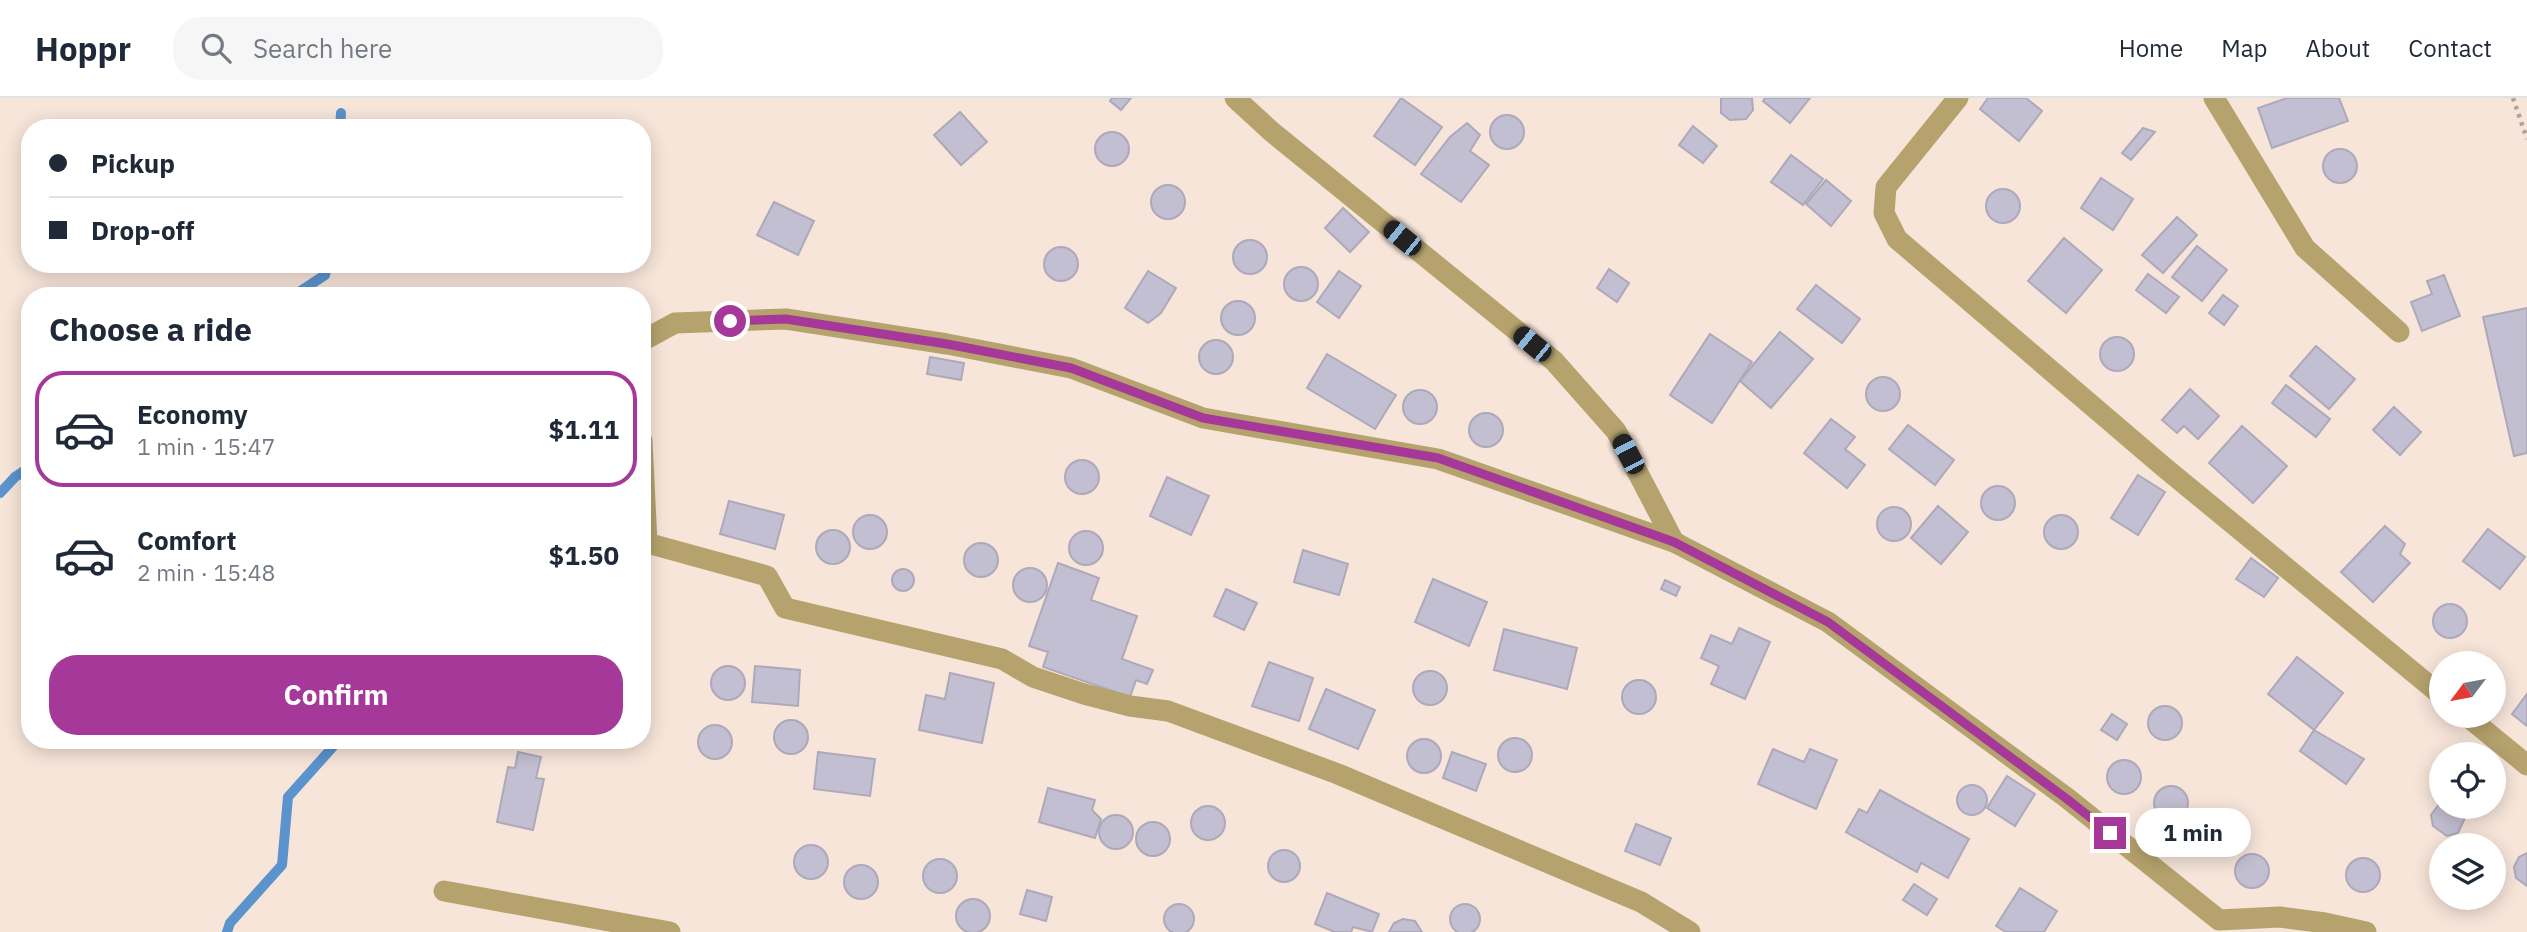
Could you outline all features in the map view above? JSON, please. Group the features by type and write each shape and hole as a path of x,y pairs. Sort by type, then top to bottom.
{"street":[{"path":"1234,98 1272,132 1554,361 1616,432 1674,542"},
{"path":"1958,98 1886,187 1885,213 1897,239 2165,468 2429,685"},
{"path":"2214,98 2305,248 2399,332"},
{"path":"651,336 675,323 786,319 1059,365 1203,418 1438,458 1674,542 1828,622 2067,799 2214,926 2280,917 2325,922 2366,932"},
{"path":"651,544 767,576 785,608 1002,659 1033,677 1130,706 1168,711 1338,774 1641,902 1690,932"},
{"path":"2482,728 2527,765"},
{"path":"444,891 670,932"}],"path":[{"path":"2513,98 2527,139"}],"building":[{"path":"1112,98 1131,98 1121,110 1110,101"},
{"path":"1401,98 1442,127 1415,165 1374,136"},
{"path":"1721,98 1752,98 1753,110 1746,119 1730,120 1721,113"},
{"path":"1765,98 1810,98 1790,123 1763,101"},
{"path":"1988,98 2026,98 2042,111 2019,141 1980,109"},
{"path":"2287,98 2339,98 2348,121 2272,148 2258,108"},
{"path":"960,112 987,142 961,165 934,135"},
{"path":"1507,115 1519,120 1524,132 1519,144 1507,149 1495,144 1490,132 1495,120"},
{"path":"1467,123 1480,135 1470,151 1489,165 1461,202 1421,174 1450,137"},
{"path":"1693,126 1717,146 1703,163 1679,145"},
{"path":"2143,128 2155,132 2131,160 2122,153"},
{"path":"1112,132 1124,137 1129,149 1124,161 1112,166 1100,161 1095,149 1100,137"},
{"path":"2340,149 2352,154 2357,166 2352,178 2340,183 2328,178 2323,166 2328,154"},
{"path":"1791,155 1823,179 1803,205 1771,182"},
{"path":"2101,178 2133,199 2113,230 2081,208"},
{"path":"1826,180 1851,201 1831,226 1806,204"},
{"path":"1168,185 1180,190 1185,202 1180,214 1168,219 1156,214 1151,202 1156,190"},
{"path":"2003,189 2015,194 2020,206 2015,218 2003,223 1991,218 1986,206 1991,194"},
{"path":"774,202 814,221 798,255 757,235"},
{"path":"1343,208 1369,232 1350,252 1325,228"},
{"path":"2177,217 2197,235 2163,273 2142,255"},
{"path":"2064,238 2102,270 2066,313 2028,281"},
{"path":"1250,240 1262,245 1267,257 1262,269 1250,274 1238,269 1233,257 1238,245"},
{"path":"2197,246 2227,270 2202,301 2172,277"},
{"path":"1061,247 1073,252 1078,264 1073,276 1061,281 1049,276 1044,264 1049,252"},
{"path":"1301,267 1313,272 1318,284 1313,296 1301,301 1289,296 1284,284 1289,272"},
{"path":"1609,269 1629,283 1617,302 1597,288"},
{"path":"1148,271 1176,288 1161,313 1148,323 1125,308"},
{"path":"1339,271 1361,286 1339,318 1317,302"},
{"path":"2148,274 2179,297 2166,313 2136,290"},
{"path":"2444,275 2460,316 2422,331 2411,302 2432,294 2427,281"},
{"path":"1816,285 1860,319 1842,343 1797,309"},
{"path":"2223,295 2238,306 2224,325 2209,313"},
{"path":"1238,301 1250,306 1255,318 1250,330 1238,335 1226,330 1221,318 1226,306"},
{"path":"2527,308 2527,453 2514,456 2483,317"},
{"path":"1780,332 1813,359 1771,408 1740,381"},
{"path":"1710,334 1752,362 1712,423 1670,395"},
{"path":"2117,337 2129,342 2134,354 2129,366 2117,371 2105,366 2100,354 2105,342"},
{"path":"1216,340 1228,345 1233,357 1228,369 1216,374 1204,369 1199,357 1204,345"},
{"path":"2316,346 2355,379 2329,409 2290,376"},
{"path":"1327,354 1396,395 1375,429 1307,388"},
{"path":"930,357 964,363 961,380 927,374"},
{"path":"1883,377 1895,382 1900,394 1895,406 1883,411 1871,406 1866,394 1871,382"},
{"path":"2286,385 2330,419 2316,437 2272,403"},
{"path":"2190,389 2219,416 2198,439 2184,426 2177,433 2162,420"},
{"path":"1420,390 1432,395 1437,407 1432,419 1420,424 1408,419 1403,407 1408,395"},
{"path":"2394,407 2421,432 2400,455 2373,430"},
{"path":"1486,413 1498,418 1503,430 1498,442 1486,447 1474,442 1469,430 1474,418"},
{"path":"1831,419 1855,437 1845,449 1865,465 1847,488 1804,453"},
{"path":"1908,425 1954,460 1935,485 1889,449"},
{"path":"2242,426 2287,466 2253,503 2209,463"},
{"path":"1082,460 1094,465 1099,477 1094,489 1082,494 1070,489 1065,477 1070,465"},
{"path":"2138,475 2165,492 2138,535 2111,518"},
{"path":"1167,477 1209,496 1191,535 1150,516"},
{"path":"1998,486 2010,491 2015,503 2010,515 1998,520 1986,515 1981,503 1986,491"},
{"path":"729,501 784,515 775,549 720,534"},
{"path":"1938,506 1968,532 1941,564 1911,538"},
{"path":"1894,507 1906,512 1911,524 1906,536 1894,541 1882,536 1877,524 1882,512"},
{"path":"870,515 882,520 887,532 882,544 870,549 858,544 853,532 858,520"},
{"path":"2061,515 2073,520 2078,532 2073,544 2061,549 2049,544 2044,532 2049,520"},
{"path":"2385,526 2405,544 2400,554 2410,563 2373,602 2341,572"},
{"path":"2488,529 2525,557 2500,589 2463,561"},
{"path":"833,530 845,535 850,547 845,559 833,564 821,559 816,547 821,535"},
{"path":"1086,531 1098,536 1103,548 1098,560 1086,565 1074,560 1069,548 1074,536"},
{"path":"981,543 993,548 998,560 993,572 981,577 969,572 964,560 969,548"},
{"path":"1303,550 1348,564 1339,595 1294,582"},
{"path":"2251,558 2278,578 2264,597 2236,579"},
{"path":"1058,563 1099,578 1091,600 1137,616 1122,659 1153,670 1147,684 1136,680 1130,697 1043,667 1048,652 1029,646"},
{"path":"1030,568 1042,573 1047,585 1042,597 1030,602 1018,597 1013,585 1018,573"},
{"path":"903,569 911,572 914,580 911,588 903,591 895,588 892,580 895,572"},
{"path":"1433,579 1487,602 1469,646 1415,622"},
{"path":"1665,580 1680,587 1676,596 1661,589"},
{"path":"1226,589 1257,603 1244,630 1214,616"},
{"path":"2450,604 2462,609 2467,621 2462,633 2450,638 2438,633 2433,621 2438,609"},
{"path":"1739,628 1770,642 1745,699 1711,684 1719,666 1701,658 1711,635 1732,644"},
{"path":"1504,629 1577,648 1567,689 1494,670"},
{"path":"2297,657 2343,693 2314,730 2268,694"},
{"path":"1269,662 1313,678 1299,721 1252,706"},
{"path":"728,666 740,671 745,683 740,695 728,700 716,695 711,683 716,671"},
{"path":"755,666 800,670 798,706 752,702"},
{"path":"1430,671 1442,676 1447,688 1442,700 1430,705 1418,700 1413,688 1418,676"},
{"path":"950,673 994,683 982,743 919,730 926,695 945,699"},
{"path":"1639,680 1651,685 1656,697 1651,709 1639,714 1627,709 1622,697 1627,685"},
{"path":"1326,689 1375,710 1358,749 1309,729"},
{"path":"2527,694 2527,726 2512,714"},
{"path":"2165,706 2177,711 2182,723 2177,735 2165,740 2153,735 2148,723 2153,711"},
{"path":"2112,714 2127,724 2117,740 2101,730"},
{"path":"791,720 803,725 808,737 803,749 791,754 779,749 774,737 779,725"},
{"path":"715,725 727,730 732,742 727,754 715,759 703,754 698,742 703,730"},
{"path":"2314,730 2364,759 2346,784 2300,751"},
{"path":"1515,738 1527,743 1532,755 1527,767 1515,772 1503,767 1498,755 1503,743"},
{"path":"1424,739 1436,744 1441,756 1436,768 1424,773 1412,768 1407,756 1412,744"},
{"path":"1773,749 1804,762 1810,749 1837,760 1816,809 1758,784"},
{"path":"518,752 541,757 536,778 544,779 533,830 497,822 508,767 515,768"},
{"path":"818,752 875,759 870,796 814,789"},
{"path":"1452,752 1486,764 1476,791 1443,778"},
{"path":"2124,760 2136,765 2141,777 2136,789 2124,794 2112,789 2107,777 2112,765"},
{"path":"2007,776 2035,794 2015,826 1987,808"},
{"path":"1972,785 1983,789 1987,800 1983,811 1972,815 1961,811 1957,800 1961,789"},
{"path":"2171,786 2183,791 2188,803 2183,815 2171,820 2159,815 2154,803 2159,791"},
{"path":"1048,788 1095,800 1092,810 1101,819 1095,838 1039,822"},
{"path":"1880,790 1969,839 1948,878 1921,863 1917,872 1846,832 1859,809 1867,813"},
{"path":"1208,806 1220,811 1225,823 1220,835 1208,840 1196,835 1191,823 1196,811"},
{"path":"1116,815 1128,820 1133,832 1128,844 1116,849 1104,844 1099,832 1104,820"},
{"path":"2215,818 2227,823 2232,835 2227,847 2215,852 2203,847 2198,835 2203,823"},
{"path":"2432,819 2465,819 2458,833 2443,833 2433,826"},
{"path":"1153,822 1165,827 1170,839 1165,851 1153,856 1141,851 1136,839 1141,827"},
{"path":"1636,824 1671,838 1660,865 1625,851"},
{"path":"811,845 823,850 828,862 823,874 811,879 799,874 794,862 799,850"},
{"path":"1284,850 1295,855 1300,866 1295,877 1284,882 1273,877 1268,866 1273,855"},
{"path":"2527,853 2527,886 2516,878 2514,867 2519,857"},
{"path":"2252,854 2264,859 2269,871 2264,883 2252,888 2240,883 2235,871 2240,859"},
{"path":"2363,858 2375,863 2380,875 2375,887 2363,892 2351,887 2346,875 2351,863"},
{"path":"940,859 952,864 957,876 952,888 940,893 928,888 923,876 928,864"},
{"path":"861,865 873,870 878,882 873,894 861,899 849,894 844,882 849,870"},
{"path":"1914,884 1937,899 1927,915 1903,900"},
{"path":"2020,888 2057,911 2044,932 2006,932 1996,926"},
{"path":"1027,890 1052,897 1046,921 1020,914"},
{"path":"1327,893 1379,914 1372,932 1353,927 1351,932 1335,932 1315,924"},
{"path":"973,899 985,904 990,916 985,928 973,933 961,928 956,916 961,904"},
{"path":"1179,904 1192,913 1192,925 1182,933 1169,929 1164,919 1169,909"},
{"path":"1459,905 1471,905 1479,913 1479,925 1471,933 1459,933 1451,925 1451,913"},
{"path":"1403,919 1415,921 1422,932 1389,932 1394,923"}],"waterway":[{"path":"341,113 341,119"},
{"path":"307,287 325,273"},
{"path":"0,493 21,473"},
{"path":"227,932 230,923 282,865 288,797 331,749"}],"route":[{"path":"730,321 786,319 947,344 1071,368 1203,418 1438,458 1674,542 1828,622 2110,833"}]}
